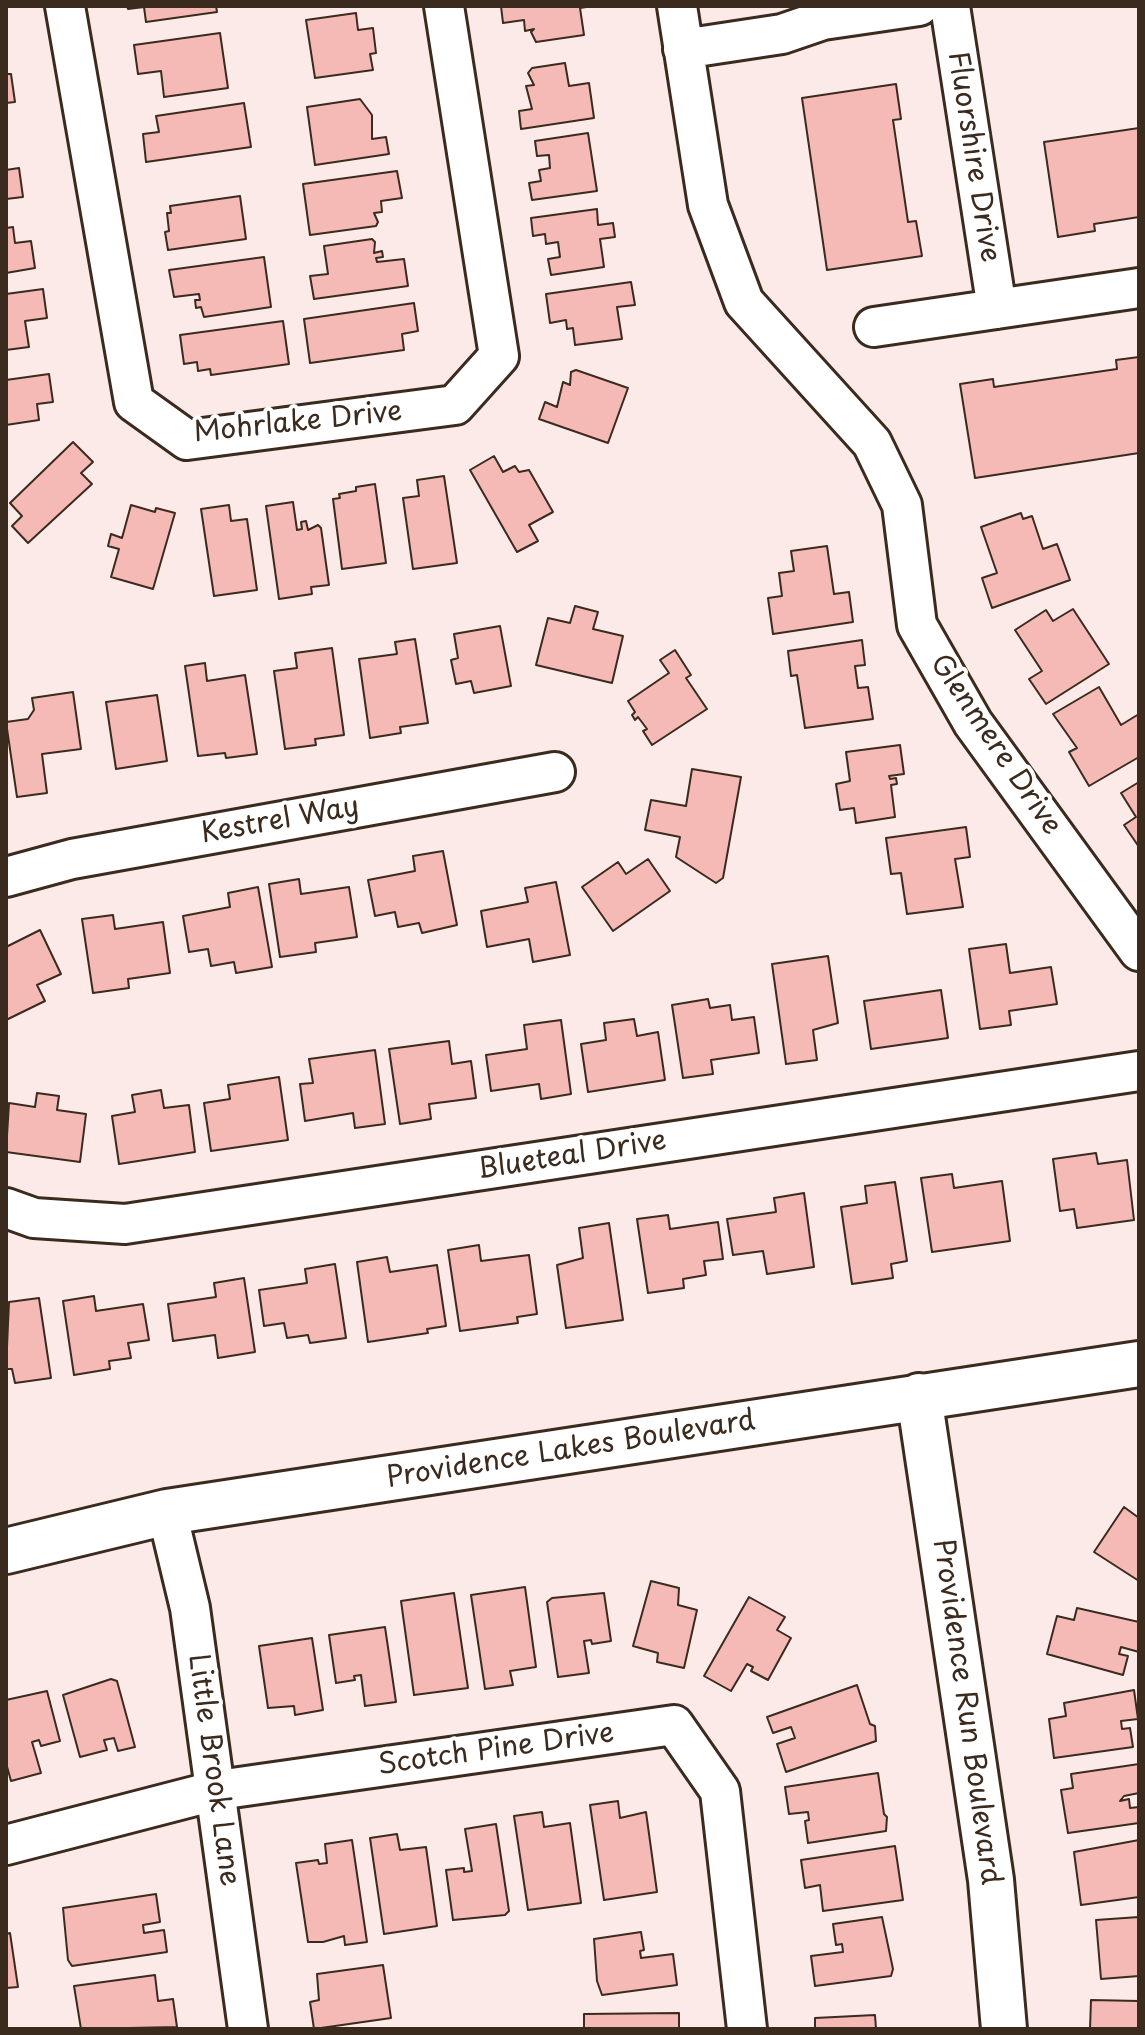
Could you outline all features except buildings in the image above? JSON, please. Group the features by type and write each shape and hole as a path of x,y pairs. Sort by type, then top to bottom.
{"street":[{"name":"Mohrlake Drive","path":"65,6 134,402 187,440 455,405 499,356 444,6"},
{"name":"Glenmere Drive","path":"677,6 708,205 744,302 872,443 902,505 917,625 973,723 1139,951"},
{"path":"683,49 782,34 800,17 823,20 919,6"},
{"name":"Fluorshire Drive","path":"950,6 997,309"},
{"path":"874,327 1139,288"},
{"name":"Kestrel Way","path":"6,877 72,859 555,772"},
{"name":"Blueteal Drive","path":"6,1208 34,1218 125,1224 1139,1071"},
{"name":"Providence Lakes Boulevard","path":"6,1551 167,1512 1139,1364"},
{"name":"Providence Run Boulevard","path":"919,1396 995,1908 1004,2029"},
{"name":"Little Brook Lane","path":"167,1512 190,1608 218,1790 248,2029"},
{"name":"Scotch Pine Drive","path":"6,1845 218,1790 674,1725 720,1791 747,2029"}]}
